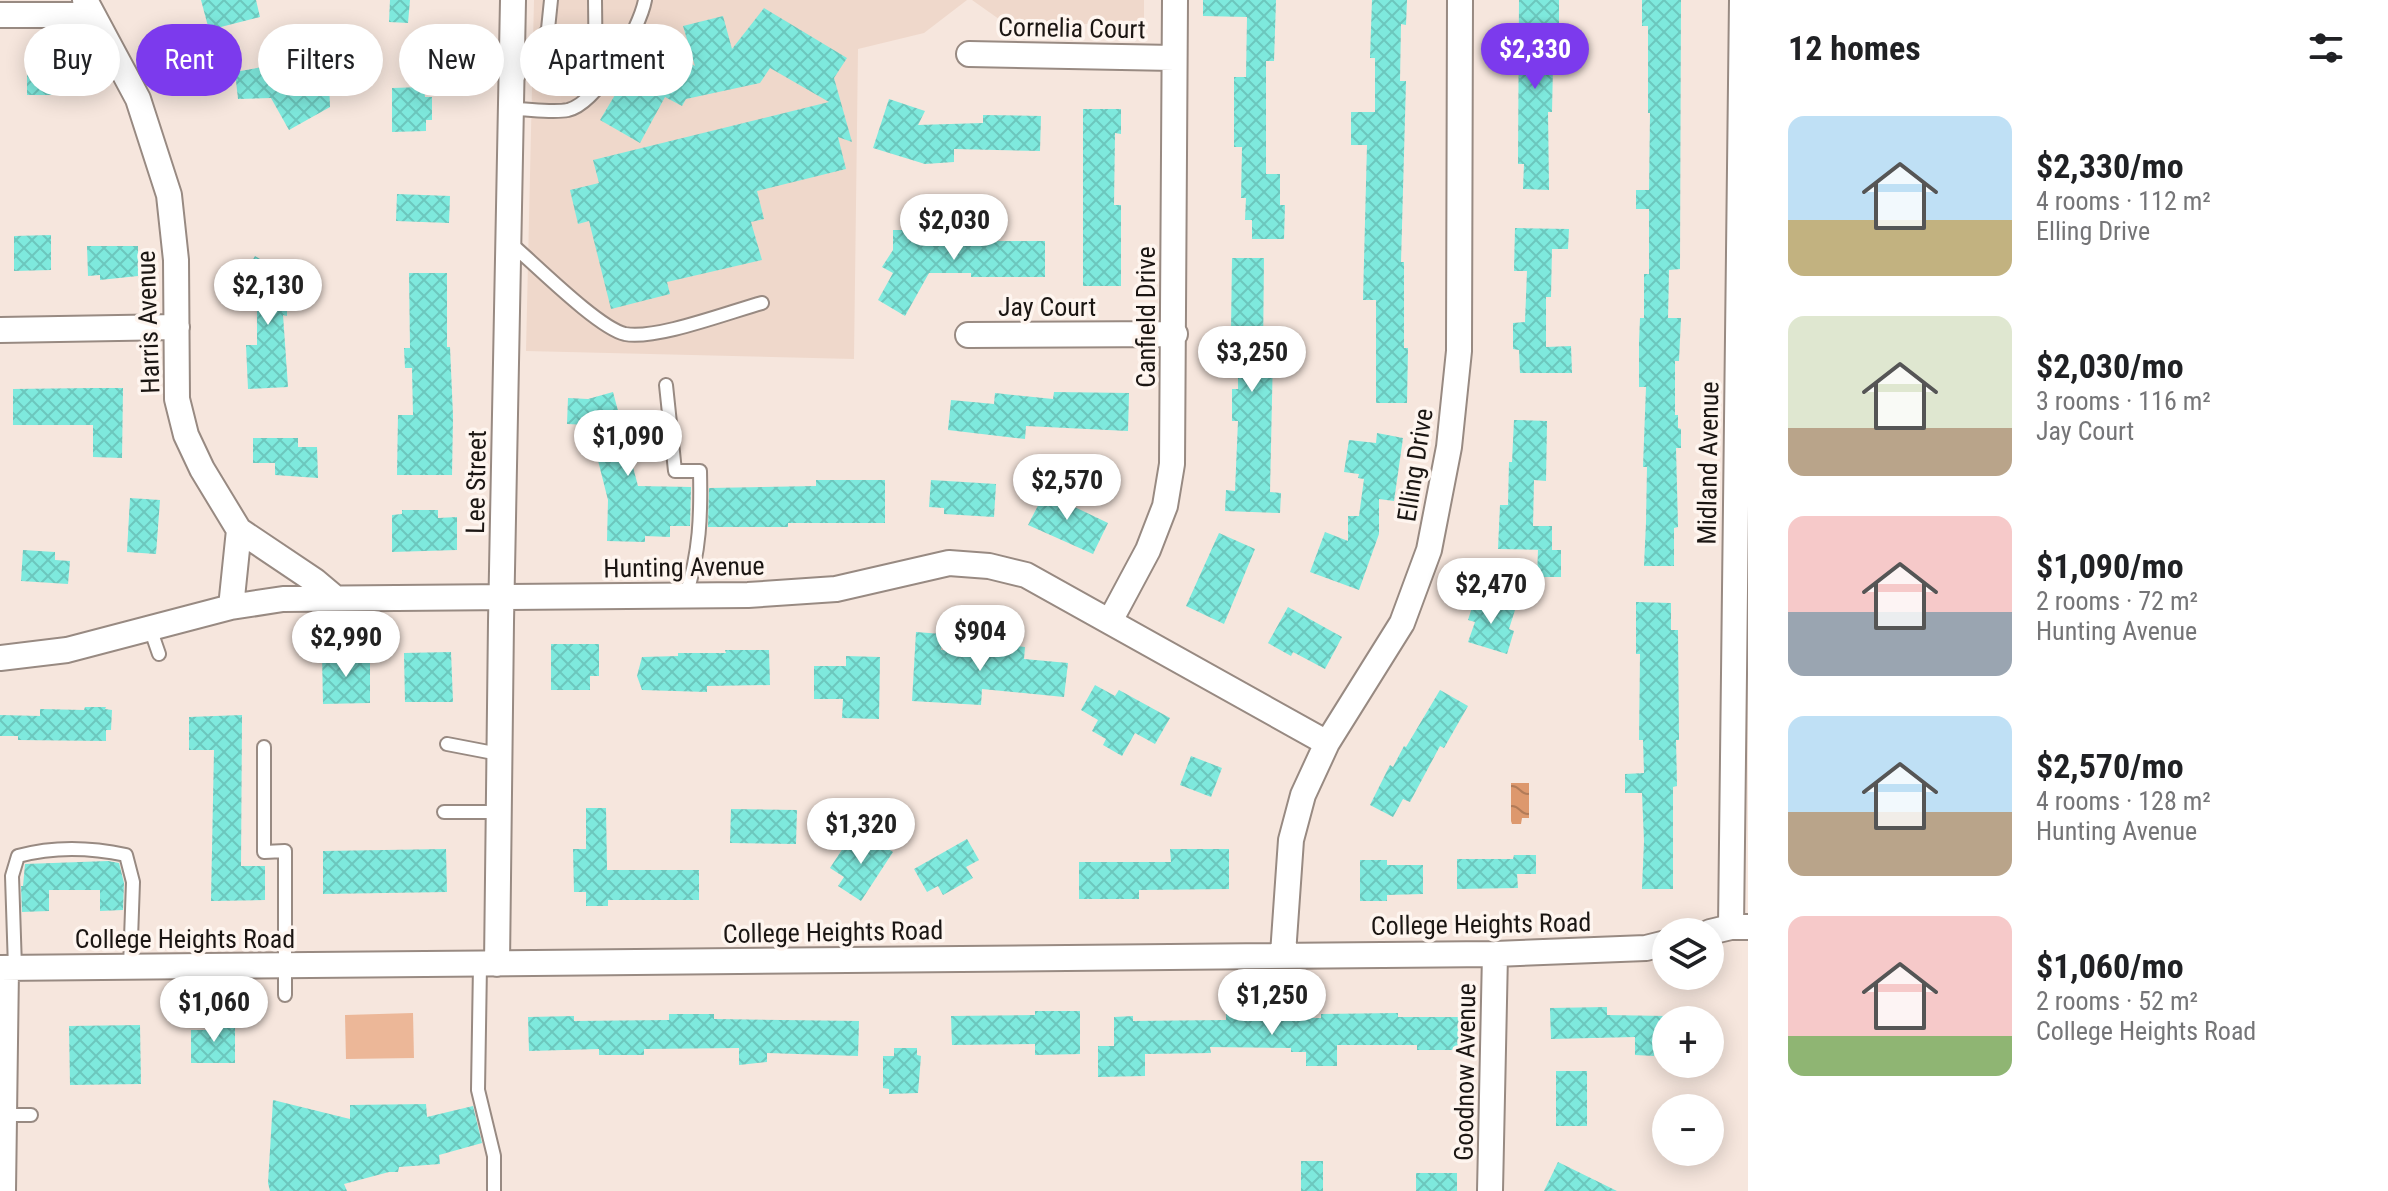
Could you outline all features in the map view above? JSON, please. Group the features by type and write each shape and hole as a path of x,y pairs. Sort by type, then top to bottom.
{"street":[{"name":"Lee Street","path":"488,964 498,812 513,0"},
{"name":"Canfield Drive","path":"1110,621 1148,550 1165,506 1172,464 1175,0"},
{"name":"Elling Drive","path":"1283,954 1291,840 1303,795 1327,743 1402,623 1429,550 1449,447 1459,351 1460,0"},
{"name":"Midland Avenue","path":"1730,929 1742,0"},
{"path":"0,15 88,7"},
{"name":"Harris Avenue","path":"88,7 138,99 169,195 176,260 177,399 186,435 202,469 239,530 334,597"},
{"name":"Cornelia Court","path":"969,54 1174,58"},
{"path":"0,330 177,327"},
{"name":"Jay Court","path":"968,335 1175,334"},
{"path":"231,607 239,530"},
{"name":"Hunting Avenue","path":"0,658 67,650 231,607 283,599 748,595 836,589 949,563 989,566 1026,575 1327,743"},
{"name":"College Heights Road","path":"7,968 1495,954 1652,946"},
{"name":"Goodnow Avenue","path":"1490,1191 1495,954"},
{"path":"3,1191 7,968"}],"lane":[{"path":"551,0 548,29 512,97 569,110 588,96"},
{"path":"595,0 595,24"},
{"path":"637,24 645,0"},
{"path":"509,242 605,325 626,334 666,330 762,303"},
{"path":"666,385 675,471 700,471 700,537 696,565 686,595"},
{"path":"150,628 159,654"},
{"path":"447,744 499,754"},
{"path":"264,747 264,852 285,851 285,995"},
{"path":"444,812 498,812"},
{"path":"7,968 12,876 18,856 45,849 100,850 126,855 133,882 130,967"},
{"path":"488,964 478,1090 494,1156 494,1191"},
{"path":"4,1115 31,1115"}],"shaded area":[{"path":"534,0 967,0 924,33 858,49 854,359 526,351 532,96 693,96 693,24 533,24"},
{"path":"972,0 1144,0 1144,24 1006,24"},
{"path":"413,1013 414,1058 346,1059 345,1015"}],"water":[{"path":"1511,783 1529,783 1529,818 1522,818 1521,824 1512,824 1511,821"}],"building":[{"path":"201,0 256,0 260,17 233,24 207,24"},
{"path":"390,0 410,0 408,23 389,22"},
{"path":"1203,0 1276,0 1274,61 1266,61 1266,174 1280,174 1280,205 1285,205 1284,239 1252,239 1252,220 1245,220 1246,198 1241,198 1242,147 1234,147 1234,77 1246,77 1247,17 1203,16"},
{"path":"1372,0 1407,0 1406,25 1401,24 1400,81 1406,81 1401,262 1404,262 1404,348 1408,348 1407,403 1376,403 1376,300 1363,300 1367,145 1351,145 1351,112 1375,112 1375,58 1370,58"},
{"path":"1519,0 1559,0 1559,23 1545,23 1544,65 1553,65 1552,112 1548,112 1549,190 1523,189 1524,164 1518,164"},
{"path":"1642,0 1681,0 1680,269 1669,270 1668,318 1681,318 1679,361 1675,361 1675,415 1678,415 1678,428 1681,429 1681,448 1676,448 1678,527 1674,528 1674,566 1644,566 1646,387 1639,387 1639,342 1640,318 1644,318 1644,274 1649,274 1649,209 1636,209 1636,190 1649,190 1650,113 1648,26 1642,26"},
{"path":"764,8 847,58 834,78 852,142 838,137 846,169 757,191 764,219 751,222 762,260 667,282 670,294 611,309 589,221 578,224 570,190 599,183 593,160 829,102 770,68 760,83 686,99 682,106 665,97 640,143 600,120 614,96 693,96 695,66 691,24 723,16 732,49"},
{"path":"258,68 258,96 330,96 330,107 289,130 271,98 238,99 238,96 242,96 242,71"},
{"path":"392,88 399,88 399,96 432,97 432,120 426,120 426,131 392,132"},
{"path":"889,99 925,111 918,125 983,123 983,115 1041,116 1040,151 954,149 954,162 925,164 873,148"},
{"path":"1083,109 1121,109 1121,134 1115,133 1114,205 1121,205 1121,286 1083,286"},
{"path":"397,194 450,196 449,223 396,221"},
{"path":"1515,228 1569,229 1568,249 1552,249 1551,297 1546,297 1546,347 1571,346 1572,373 1520,373 1519,350 1513,349 1513,323 1525,322 1527,271 1514,271"},
{"path":"893,230 952,235 952,241 1045,241 1045,277 971,277 971,273 929,273 905,316 878,300 893,273 882,267 893,250"},
{"path":"51,235 51,270 14,271 14,236"},
{"path":"87,246 138,246 138,276 100,280 100,275 88,276"},
{"path":"255,256 287,275 287,316 283,315 288,387 248,389 246,345 257,345 257,291 240,282"},
{"path":"1232,258 1264,258 1263,353 1273,353 1270,492 1281,493 1280,513 1225,511 1226,490 1235,491 1238,421 1232,421 1232,389 1238,389 1238,330 1231,330"},
{"path":"409,273 447,273 447,347 450,347 453,416 452,475 397,475 398,415 413,415 412,368 405,368 404,348 410,348"},
{"path":"123,388 122,458 93,457 93,425 13,425 13,389"},
{"path":"613,392 638,486 691,487 690,526 670,526 670,537 645,536 645,542 607,541 608,500 589,425 567,424 568,398 588,399"},
{"path":"1054,392 1129,393 1128,431 1026,426 1025,439 948,430 951,400 994,404 995,393 1053,399"},
{"path":"1514,420 1547,421 1546,481 1534,480 1533,526 1552,526 1552,550 1498,549 1500,505 1508,505"},
{"path":"1377,433 1403,438 1394,501 1379,499 1379,534 1359,590 1310,572 1325,532 1348,541 1348,516 1359,516 1364,479 1358,478 1359,474 1344,472 1349,440 1376,443"},
{"path":"253,438 298,438 298,447 317,447 318,478 275,475 275,463 253,463"},
{"path":"816,480 885,480 885,523 708,527 709,488 816,486"},
{"path":"931,480 996,484 994,517 944,514 944,508 929,507"},
{"path":"1048,486 1063,493 1060,500 1108,523 1093,554 1028,525"},
{"path":"130,498 160,500 156,554 127,552"},
{"path":"402,510 438,510 438,518 457,517 457,550 392,552 392,515 402,514"},
{"path":"1219,533 1255,549 1224,624 1186,606"},
{"path":"23,550 55,552 55,560 70,561 68,584 21,581"},
{"path":"1538,550 1561,550 1561,577 1537,577"},
{"path":"1475,598 1515,610 1509,629 1514,631 1507,654 1468,642 1475,622 1468,620"},
{"path":"1636,602 1671,603 1671,630 1678,630 1679,740 1676,740 1677,786 1673,787 1673,889 1642,889 1642,793 1625,793 1625,774 1644,773 1643,740 1639,740 1640,654 1636,654"},
{"path":"1288,607 1342,637 1325,669 1268,643"},
{"path":"916,632 942,634 941,650 998,653 999,644 1025,647 1024,659 1068,663 1064,697 982,689 981,705 912,701"},
{"path":"551,644 599,644 599,676 590,676 590,690 551,690"},
{"path":"725,650 769,650 770,685 707,686 707,692 642,690 637,676 642,657 726,653"},
{"path":"451,652 453,702 405,702 404,653"},
{"path":"322,654 370,654 370,703 323,704"},
{"path":"846,656 880,657 879,719 842,718 843,699 814,699 814,666 846,666"},
{"path":"1095,685 1115,696 1119,690 1170,718 1155,744 1135,733 1122,756 1103,745 1106,739 1092,731 1098,720 1081,710"},
{"path":"1440,690 1468,706 1444,748 1440,746 1410,802 1403,799 1393,817 1370,805 1390,765 1393,767"},
{"path":"85,707 112,710 111,730 106,730 106,741 18,740 18,736 0,736 0,715 40,716 40,709 84,710"},
{"path":"242,715 241,866 265,866 265,900 211,901 214,750 189,750 189,717"},
{"path":"1191,756 1222,768 1211,797 1180,785"},
{"path":"586,808 606,808 607,870 699,870 699,900 608,900 608,906 586,906 586,892 574,892 573,849 586,849"},
{"path":"731,809 797,810 796,844 730,843"},
{"path":"868,836 893,852 861,901 838,886 844,877 830,868 847,842 859,850"},
{"path":"967,839 979,860 966,867 973,878 943,895 938,886 927,892 914,869"},
{"path":"446,849 447,892 323,894 323,851"},
{"path":"1170,849 1229,849 1229,889 1139,890 1139,899 1079,899 1079,862 1171,862"},
{"path":"1514,855 1536,855 1536,874 1517,874 1518,888 1457,889 1457,859 1513,859"},
{"path":"1360,860 1387,860 1387,865 1423,865 1423,894 1387,895 1387,901 1360,901"},
{"path":"119,863 124,883 123,910 100,911 100,890 49,890 49,911 22,912 21,886 25,864"},
{"path":"1607,1007 1607,1015 1652,1016 1652,1056 1635,1055 1635,1037 1551,1039 1550,1008"},
{"path":"1035,1011 1080,1011 1080,1054 1035,1055 1035,1044 952,1045 951,1016 1035,1015"},
{"path":"1398,1013 1398,1017 1463,1017 1461,1050 1417,1050 1417,1045 1337,1045 1337,1066 1306,1066 1306,1052 1291,1052 1291,1048 1210,1047 1211,1053 1145,1054 1145,1076 1098,1077 1098,1046 1114,1046 1114,1017 1133,1016 1133,1021 1226,1020 1226,1014 1321,1018 1321,1014"},
{"path":"669,1014 714,1014 714,1019 859,1021 858,1056 767,1053 767,1062 739,1065 739,1048 644,1049 644,1055 599,1055 599,1049 529,1051 528,1017 574,1016 574,1021 669,1020"},
{"path":"217,1021 235,1021 235,1063 191,1063 191,1030 218,1030"},
{"path":"140,1025 141,1084 70,1085 69,1026"},
{"path":"894,1048 917,1048 917,1055 921,1056 918,1093 889,1094 889,1089 883,1088 883,1056 894,1056"},
{"path":"1556,1071 1587,1071 1587,1126 1556,1126"},
{"path":"273,1100 350,1119 350,1105 426,1104 427,1117 473,1106 482,1143 439,1155 440,1164 399,1167 398,1172 344,1184 347,1191 270,1191"},
{"path":"1301,1161 1323,1161 1323,1191 1301,1191"},
{"path":"1558,1162 1617,1191 1544,1191"},
{"path":"1416,1173 1457,1173 1457,1191 1416,1191"}]}
